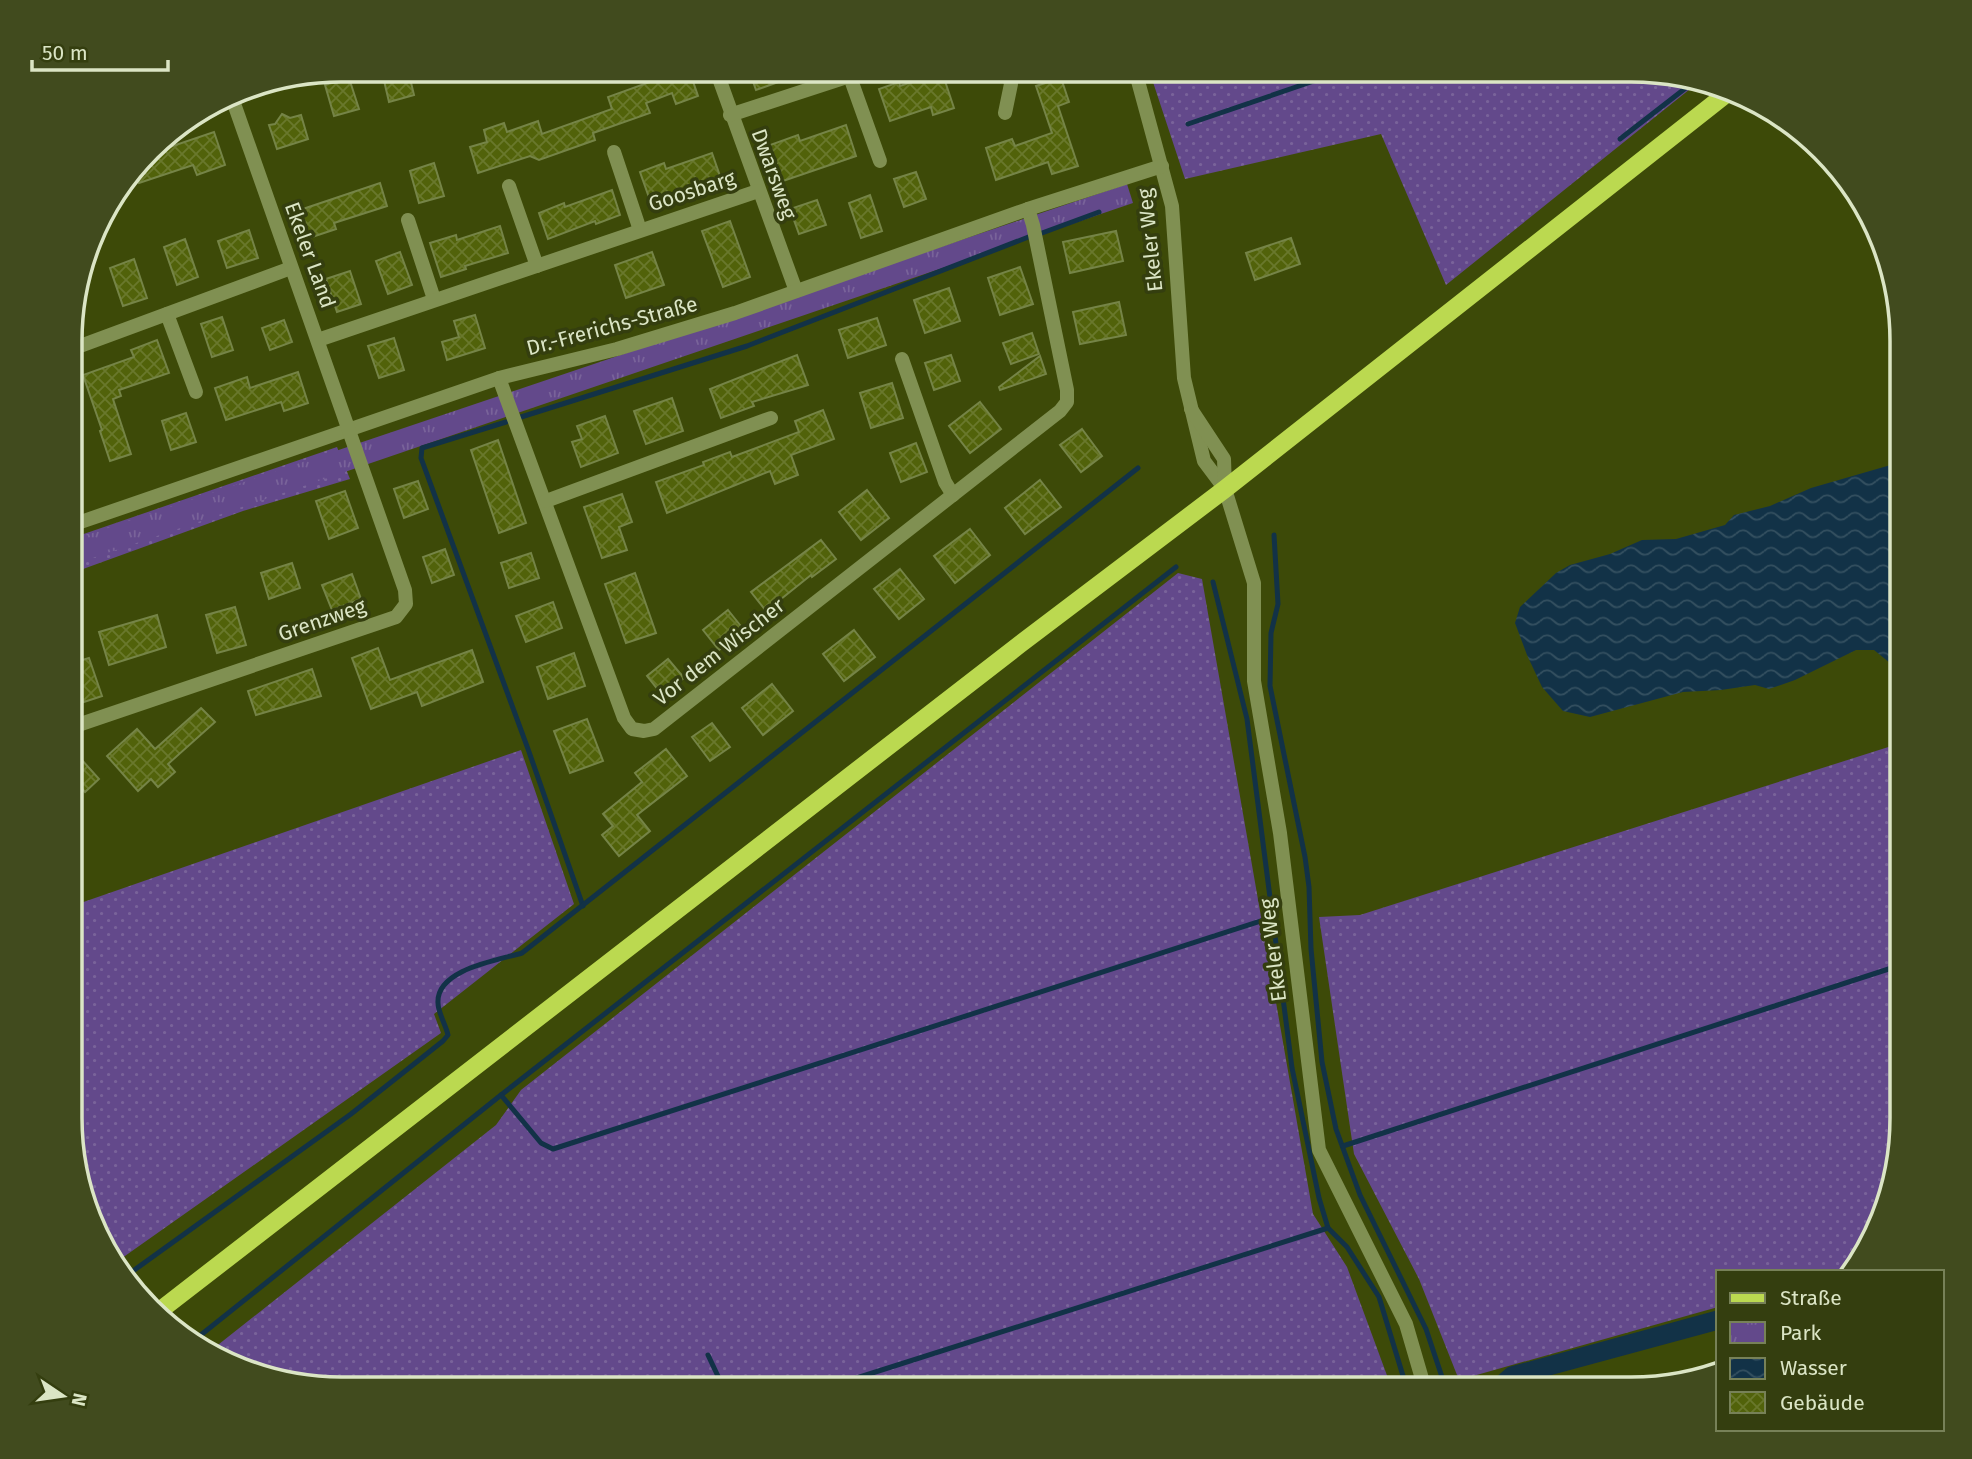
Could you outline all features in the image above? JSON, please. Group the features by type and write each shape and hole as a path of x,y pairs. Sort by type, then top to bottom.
{"main road":[{"path":"164,1307 1019,645 1225,489 1721,98"}],"street":[{"name":"Dwarsweg","path":"720,82 796,291"},
{"path":"730,115 832,82"},
{"path":"852,82 880,162"},
{"path":"1005,113 1010,82"},
{"name":"Ekeler Weg","path":"1138,82 1172,206 1182,364 1191,409 1204,461 1225,489 1254,583 1254,681 1280,833 1319,1150 1406,1324 1421,1377"},
{"name":"Ekeler Land","path":"235,105 349,430"},
{"name":"Goosbarg","path":"614,152 640,230"},
{"name":"Dr.-Frerichs-Straße","path":"82,522 499,378 631,345 735,313 1028,209 1162,166"},
{"path":"509,186 537,266"},
{"name":"Goosbarg","path":"318,340 758,191"},
{"name":"Vor dem Wischer","path":"499,378 624,718 632,729 654,729 1060,411 1067,402 1057,339 1028,209"},
{"path":"408,220 433,299"},
{"path":"82,345 291,268"},
{"path":"167,314 196,393"},
{"path":"902,359 945,482 953,495"},
{"path":"546,501 771,418"},
{"name":"Grenzweg","path":"82,724 396,617 406,604 405,590 349,430"}],"green space":[{"path":"1153,82 1631,82 1690,89 1446,285 1381,134 1185,179"},
{"path":"1127,184 1133,203 82,562 82,537"},
{"path":"337,447 350,479 243,511 82,569 82,535"},
{"path":"1178,573 1202,579 1313,1214 1347,1267 1388,1377 341,1377 307,1375 274,1368 218,1345 496,1125 521,1090"},
{"path":"1890,746 1888,1152 1870,1217 1846,1262 1840,1270 1716,1270 1716,1308 1470,1377 1458,1377 1419,1279 1354,1154 1319,917 1360,915"},
{"path":"521,750 574,904 434,1014 441,1033 123,1257 96,1201 84,1152 82,903"}],"water":[{"path":"1890,465 1890,663 1874,650 1856,650 1795,680 1769,689 1755,685 1683,692 1590,717 1563,711 1542,687 1515,623 1520,607 1556,573 1570,565 1610,554 1642,540 1676,539 1725,525 1734,515 1770,506 1811,488"}],"building":[{"path":"350,82 359,109 334,116 325,85"},
{"path":"384,82 411,82 414,95 389,102"},
{"path":"650,82 693,82 698,96 676,104 672,93 646,103 650,113 593,133 595,140 539,160 530,156 478,173 470,147 487,142 484,130 504,123 507,132 538,121 542,134 612,109 608,97"},
{"path":"753,82 778,82 756,90"},
{"path":"899,82 900,86 912,82 945,82 954,108 933,115 931,107 890,121 879,89"},
{"path":"1062,82 1069,102 1058,106 1078,166 1052,174 1048,162 996,180 986,148 1012,139 1015,146 1052,133 1036,86"},
{"path":"282,114 290,118 301,115 308,139 277,149 269,125 275,124"},
{"path":"846,125 856,156 783,181 770,145 798,135 800,141"},
{"path":"214,132 225,165 197,175 193,165 139,183 146,170 169,147"},
{"path":"712,153 720,176 651,203 640,172 664,163 666,169"},
{"path":"434,163 444,196 419,203 410,171"},
{"path":"916,172 926,199 904,207 894,179"},
{"path":"380,183 387,206 334,223 336,229 306,239 297,211"},
{"path":"612,190 620,215 596,224 595,221 548,239 539,213"},
{"path":"870,195 882,231 861,238 849,203"},
{"path":"817,200 826,225 799,234 790,209"},
{"path":"730,221 750,277 723,287 702,231"},
{"path":"500,226 508,253 465,266 466,269 441,277 430,243 456,235 457,240"},
{"path":"249,230 258,258 227,268 218,241"},
{"path":"1116,231 1123,261 1070,273 1063,242"},
{"path":"1291,238 1300,264 1255,280 1246,253"},
{"path":"185,239 198,277 177,285 164,247"},
{"path":"400,252 412,285 388,294 376,261"},
{"path":"652,252 664,285 626,298 615,265"},
{"path":"134,259 147,298 123,306 110,268"},
{"path":"1020,267 1033,304 1000,315 988,278"},
{"path":"350,271 361,304 337,312 326,279"},
{"path":"949,288 960,321 925,333 914,300"},
{"path":"1119,302 1126,335 1080,344 1073,312"},
{"path":"475,315 485,348 447,360 442,342 459,337 454,321"},
{"path":"222,317 233,350 212,357 201,324"},
{"path":"877,318 886,345 848,358 839,330"},
{"path":"284,320 292,342 270,350 262,328"},
{"path":"1032,333 1039,354 1011,364 1003,343"},
{"path":"394,338 404,370 379,378 368,346"},
{"path":"157,340 169,373 119,390 121,396 113,399 131,454 110,461 83,375 134,357 131,350"},
{"path":"797,355 808,385 752,402 754,406 721,418 710,389"},
{"path":"951,355 960,381 934,390 925,363"},
{"path":"1040,356 1046,374 1000,390 999,387"},
{"path":"298,372 308,403 284,411 281,402 226,420 215,388 247,377 250,388"},
{"path":"892,383 903,418 871,428 860,393"},
{"path":"672,398 683,431 646,444 634,411"},
{"path":"980,402 1001,429 970,453 949,426"},
{"path":"823,410 834,439 791,455 798,475 775,484 770,471 667,513 656,482 704,465 703,462 730,452 732,457 799,432 795,421"},
{"path":"186,413 196,442 171,450 162,421"},
{"path":"605,416 618,453 581,467 572,442 582,439 577,426"},
{"path":"1082,429 1102,456 1081,472 1060,445"},
{"path":"498,440 526,523 499,533 471,450"},
{"path":"916,443 927,472 901,482 890,453"},
{"path":"1040,480 1061,507 1025,534 1005,508"},
{"path":"418,481 428,509 404,518 394,489"},
{"path":"867,490 889,518 861,540 839,512"},
{"path":"345,491 358,528 329,539 316,501"},
{"path":"622,494 632,522 619,527 627,550 602,558 584,507"},
{"path":"970,529 990,555 955,583 934,556"},
{"path":"821,540 836,559 766,611 751,592"},
{"path":"445,549 454,575 432,583 423,557"},
{"path":"531,553 539,578 509,588 501,563"},
{"path":"292,563 300,588 269,599 261,573"},
{"path":"900,569 924,599 899,619 874,589"},
{"path":"635,573 656,633 626,643 605,584"},
{"path":"352,574 361,599 332,610 322,585"},
{"path":"553,602 562,628 526,642 516,616"},
{"path":"235,607 246,645 217,653 206,615"},
{"path":"728,610 744,630 719,650 703,630"},
{"path":"157,615 166,647 109,665 99,632"},
{"path":"854,630 875,657 844,681 823,654"},
{"path":"378,648 390,680 472,650 483,682 422,706 417,692 371,709 352,658"},
{"path":"574,653 585,686 548,699 537,667"},
{"path":"89,658 102,696 82,703 82,660"},
{"path":"668,659 684,678 663,696 647,676"},
{"path":"312,669 321,696 256,715 248,691"},
{"path":"772,684 793,711 763,735 742,708"},
{"path":"201,708 215,722 168,764 175,772 158,787 151,779 138,791 107,756 137,729 155,749"},
{"path":"587,719 603,761 570,773 554,731"},
{"path":"712,723 730,747 710,761 692,737"},
{"path":"666,749 687,776 637,815 650,831 619,856 602,835 613,826 603,814 642,782 635,773"},
{"path":"82,760 99,779 85,792 82,789"}],"waterway":[{"path":"1188,124 1311,82"},
{"path":"1620,139 1686,88"},
{"path":"1042,233 1099,212"},
{"path":"521,417 747,346 1031,236"},
{"path":"506,422 422,448 421,458 583,906"},
{"path":"133,1271 351,1114 443,1041 448,1035 438,1003 440,991 447,982 471,968 522,953 1138,468"},
{"path":"1274,535 1278,604 1271,633 1270,686 1305,857 1322,1062 1336,1129 1360,1195 1426,1329 1442,1377"},
{"path":"501,1095 1176,567"},
{"path":"1213,582 1247,719 1292,1068 1319,1198 1328,1228 1347,1247 1379,1297 1403,1377"},
{"path":"201,1335 501,1095 541,1143 553,1149 1273,917"},
{"path":"1343,1146 1890,969"},
{"path":"860,1377 1328,1228"},
{"path":"1511,1377 1716,1321"},
{"path":"708,1355 718,1377"}]}
